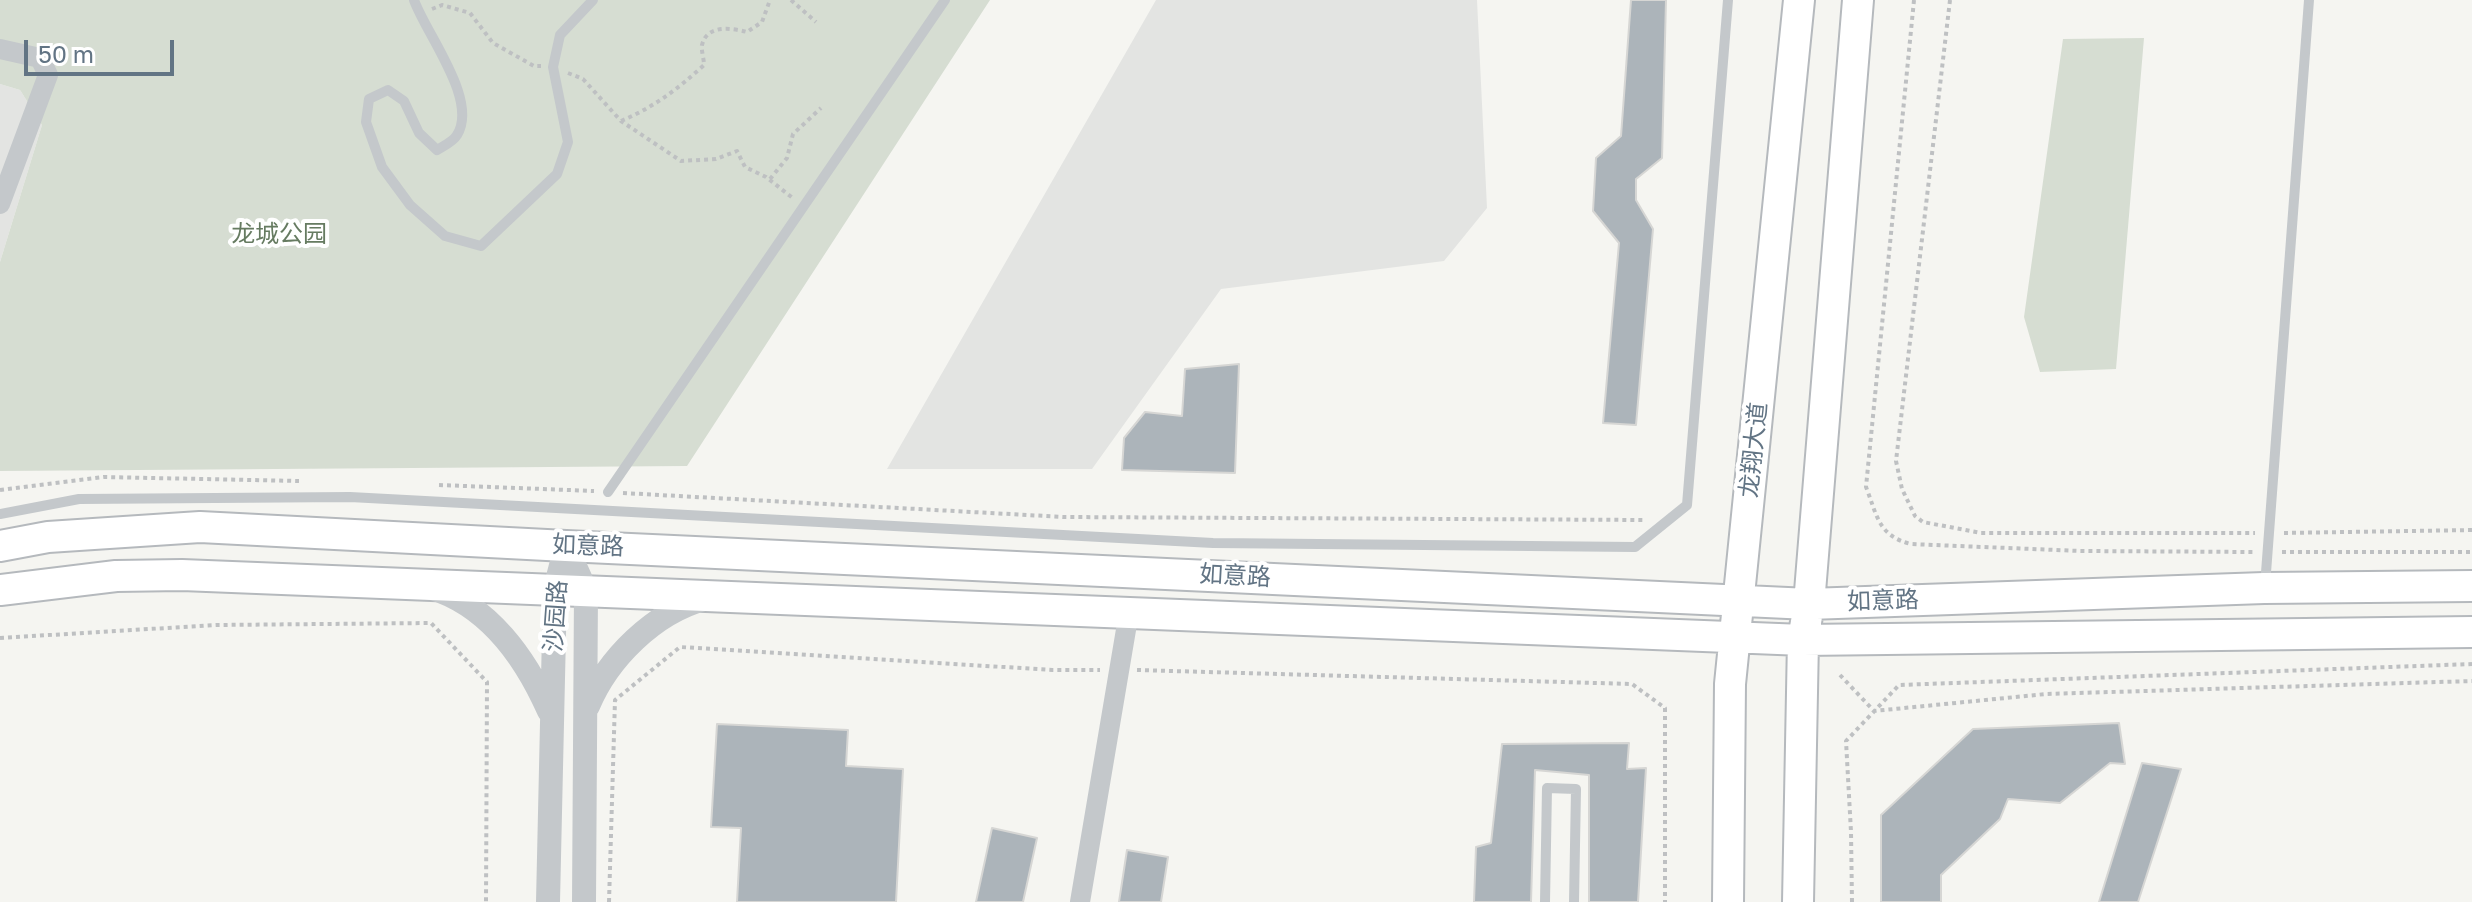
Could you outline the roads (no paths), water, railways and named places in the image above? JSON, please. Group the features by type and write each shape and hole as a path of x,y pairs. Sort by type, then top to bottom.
{"main road":[{"name":"龙翔大道","path":"1728,902 1730,684 1799,0"},
{"path":"1798,902 1803,640 1809,604 1858,0"},
{"name":"如意路","path":"0,546 48,537 200,527 1809,604 2264,588 2472,586"},
{"name":"如意路","path":"0,590 116,576 182,575 1803,640 2472,632"}],"street":[{"path":"0,49 40,58 48,75 0,204"},
{"name":"沙园路","path":"548,902 555,589 566,546"},
{"name":"沙园路","path":"566,546 586,591 584,902"},
{"path":"418,584 467,604 489,623 525,665 552,717"},
{"path":"586,712 606,673 643,633 687,604 715,596"},
{"path":"1080,902 1129,612"}],"lane":[{"path":"414,0 454,80 464,120 456,138 437,150 419,133 404,101 388,90 369,99 366,122 382,167 410,205 445,236 481,246 557,174 568,142 553,67 560,35 593,0"},
{"path":"608,492 945,0"},
{"path":"0,514 79,499 350,497 1213,543 1635,547 1687,505 1728,0"},
{"path":"2264,588 2309,0"},
{"path":"1545,902 1547,788 1576,789 1574,902"}],"park label":[{"name":"龙城公园","path":"279,234"}]}
